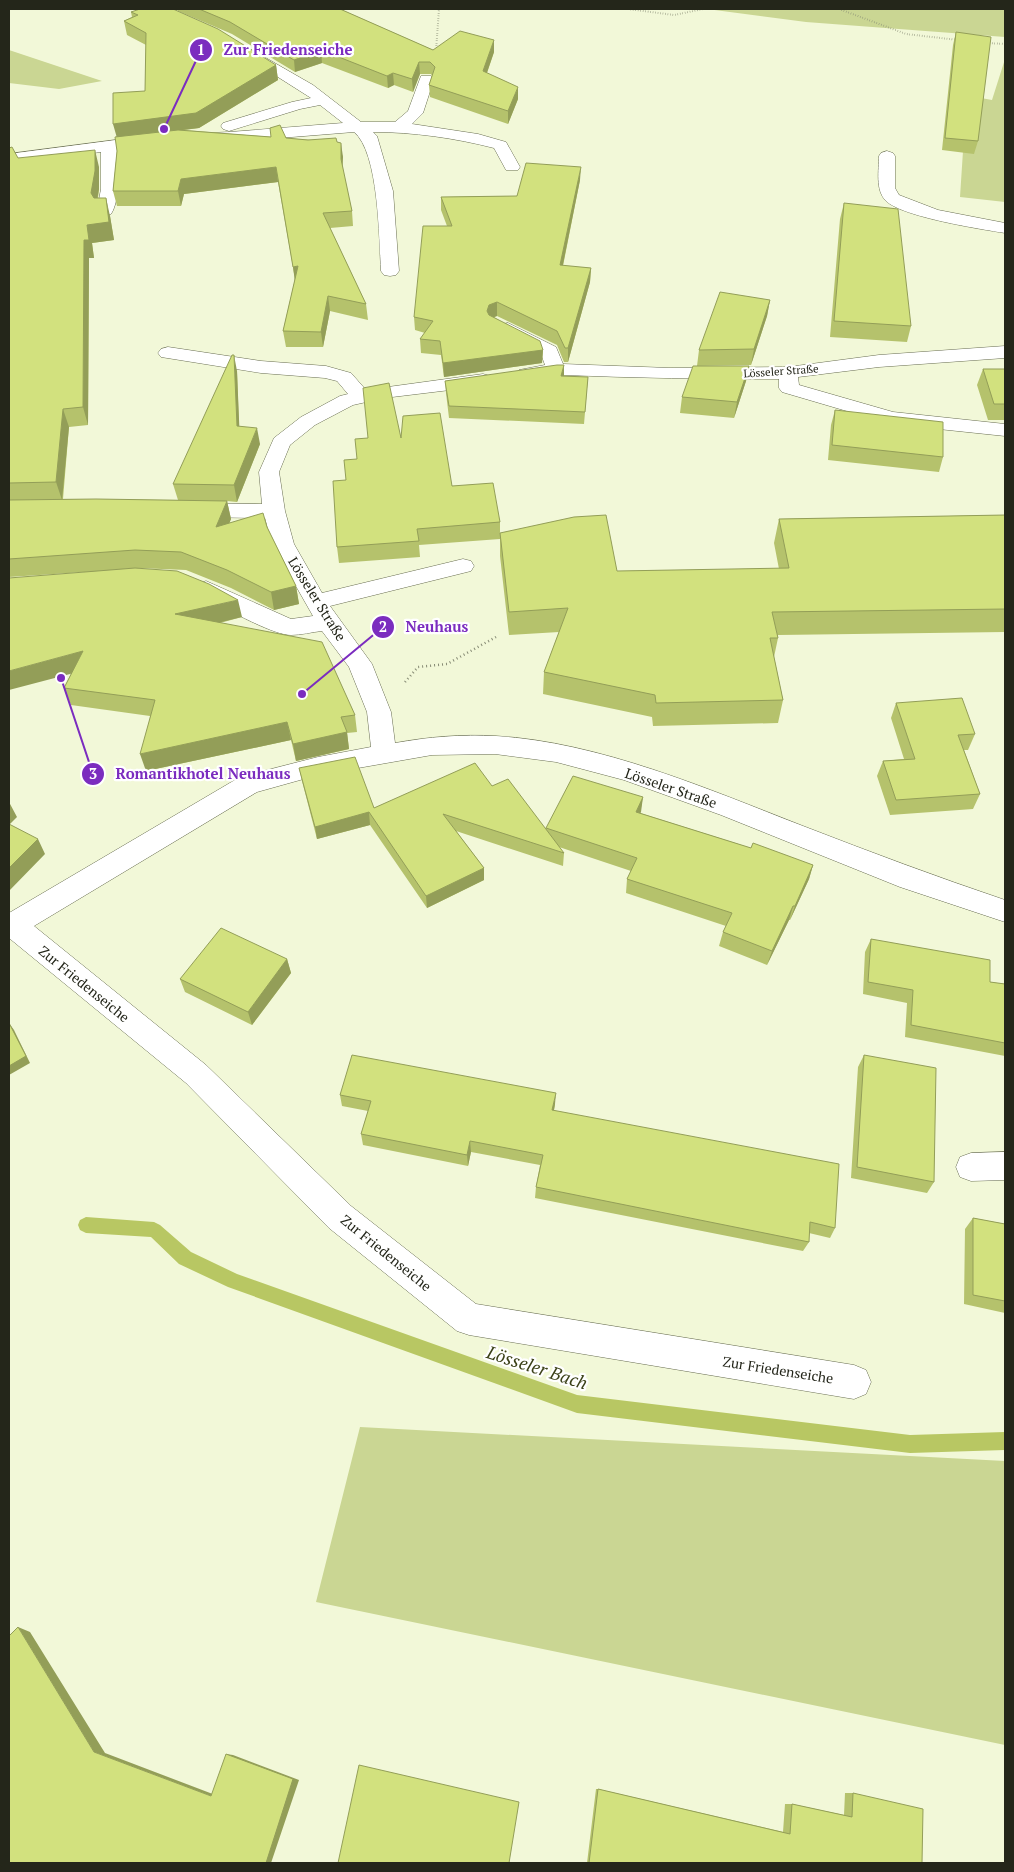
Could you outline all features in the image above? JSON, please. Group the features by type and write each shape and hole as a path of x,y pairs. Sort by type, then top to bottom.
{"street":[{"path":"234,44 308,88 369,136 385,191 390,271"},
{"path":"399,127 415,113 426,79"},
{"path":"324,100 298,105 199,136 230,137 357,127 399,127 478,139 500,145 512,167"},
{"path":"9,159 172,138"},
{"path":"105,210 109,189 109,146"},
{"path":"887,156 887,188 892,198 915,208 948,217 1005,228"},
{"path":"498,324 550,351 556,369"},
{"name":"Lösseler Straße","path":"1005,352 879,361 788,373 670,374 556,369 384,392 347,400 308,421 281,442 269,472 274,511 283,544 328,622 360,664 378,712 384,754 432,746 486,745 556,753 628,772 730,808 909,879 1005,911"},
{"path":"168,353 260,367 326,372 344,377 362,397"},
{"path":"788,373 789,388 891,418 1005,430"},
{"path":"169,509 274,511"},
{"path":"316,602 463,566"},
{"path":"184,580 222,595 270,620 290,627 328,622"},
{"name":"Zur Friedenseiche","path":"384,754 318,766 249,784 11,926 196,1074 340,1217 470,1319 854,1382"},
{"path":"971,1167 1005,1166"}],"path":[{"path":"426,79 436,50 439,9"},
{"path":"628,9 674,15 703,9"},
{"path":"839,9 906,34 966,41"},
{"path":"986,43 1005,44"},
{"path":"378,712 418,667 447,664 496,637"}],"green space":[{"path":"707,9 1005,9 1005,37 806,22"},
{"path":"9,50 102,81 59,89 9,83"},
{"path":"1005,59 1005,202 960,197 963,151 981,98 992,100"},
{"path":"360,1427 1005,1461 1005,1745 316,1602"}],"building":[{"path":"140,9 173,9 218,29 276,65 196,113 113,124 113,93 145,91 146,33 124,21 138,15 131,12"},
{"path":"199,9 340,9 433,50 460,31 494,40 483,71 518,87 508,111 429,85 435,67 430,62 419,62 412,79 393,73 387,76 321,50 294,60 230,22"},
{"path":"956,32 991,37 978,141 945,138"},
{"path":"280,125 286,138 308,140 336,138 337,142 341,143 341,159 352,211 323,213 366,304 328,296 321,332 283,331 298,266 293,267 276,167 181,179 178,191 113,191 117,151 115,137 178,130 271,137 270,128"},
{"path":"12,147 18,158 95,150 95,171 91,193 94,198 106,198 109,222 87,225 89,240 84,240 83,407 63,409 56,482 9,483 9,148"},
{"path":"526,163 581,167 560,265 591,268 568,348 565,348 557,331 497,302 489,305 487,311 489,315 540,341 543,350 443,363 440,341 420,339 433,321 414,317 423,226 452,226 441,197 517,196"},
{"path":"844,203 898,209 911,326 834,321"},
{"path":"720,292 770,300 754,349 699,350"},
{"path":"232,355 234,355 237,426 257,428 234,485 173,484"},
{"path":"564,365 561,376 588,377 585,412 449,406 445,381"},
{"path":"693,366 749,366 737,402 682,397"},
{"path":"983,369 1005,369 1005,404 994,404"},
{"path":"389,383 401,438 403,416 440,413 452,486 493,483 500,522 417,529 419,541 337,547 333,481 346,480 344,460 357,459 355,439 368,438 363,388"},
{"path":"835,410 943,422 943,457 832,445"},
{"path":"9,500 227,501 216,527 263,513 267,527 296,586 271,592 227,570 181,552 135,550 9,559"},
{"path":"606,515 617,571 789,568 779,519 1005,515 1005,609 772,612 778,638 770,638 783,700 656,703 655,695 544,672 568,608 509,612 500,533 574,517"},
{"path":"135,568 177,571 209,584 238,600 175,614 322,642 355,715 341,717 347,732 293,744 287,722 140,754 155,700 64,688 83,651 9,671 9,578"},
{"path":"962,698 975,734 958,735 980,794 896,800 883,761 915,759 896,703"},
{"path":"355,757 374,808 475,763 492,786 508,779 564,853 443,814 484,868 426,896 369,812 315,827 299,768"},
{"path":"573,776 643,797 636,812 751,848 753,843 813,865 772,951 723,932 732,913 627,879 637,858 546,828"},
{"path":"9,824 38,839 9,868"},
{"path":"221,928 287,959 248,1012 180,979"},
{"path":"871,939 990,960 990,982 1005,984 1005,1043 911,1025 913,990 868,982"},
{"path":"9,1023 26,1056 9,1066"},
{"path":"352,1055 556,1093 552,1110 839,1164 835,1228 810,1222 809,1242 536,1187 543,1155 470,1141 467,1155 361,1134 371,1101 340,1095"},
{"path":"864,1055 936,1068 934,1182 857,1167"},
{"path":"973,1218 1005,1224 1005,1301 973,1295"},
{"path":"18,1627 94,1752 211,1796 226,1754 293,1779 266,1863 9,1863 9,1636"},
{"path":"359,1765 519,1802 509,1863 338,1863"},
{"path":"598,1789 790,1834 792,1804 852,1817 853,1793 923,1809 922,1863 589,1863"}],"waterway":[{"name":"Lösseler Bach","path":"86,1225 154,1230 185,1258 234,1281 577,1404 910,1444 1005,1441"}],"place":[{"name":"Zur Friedenseiche","path":"164,129"},
{"name":"Romantikhotel Neuhaus","path":"61,678"},
{"name":"Neuhaus","path":"302,694"}]}
